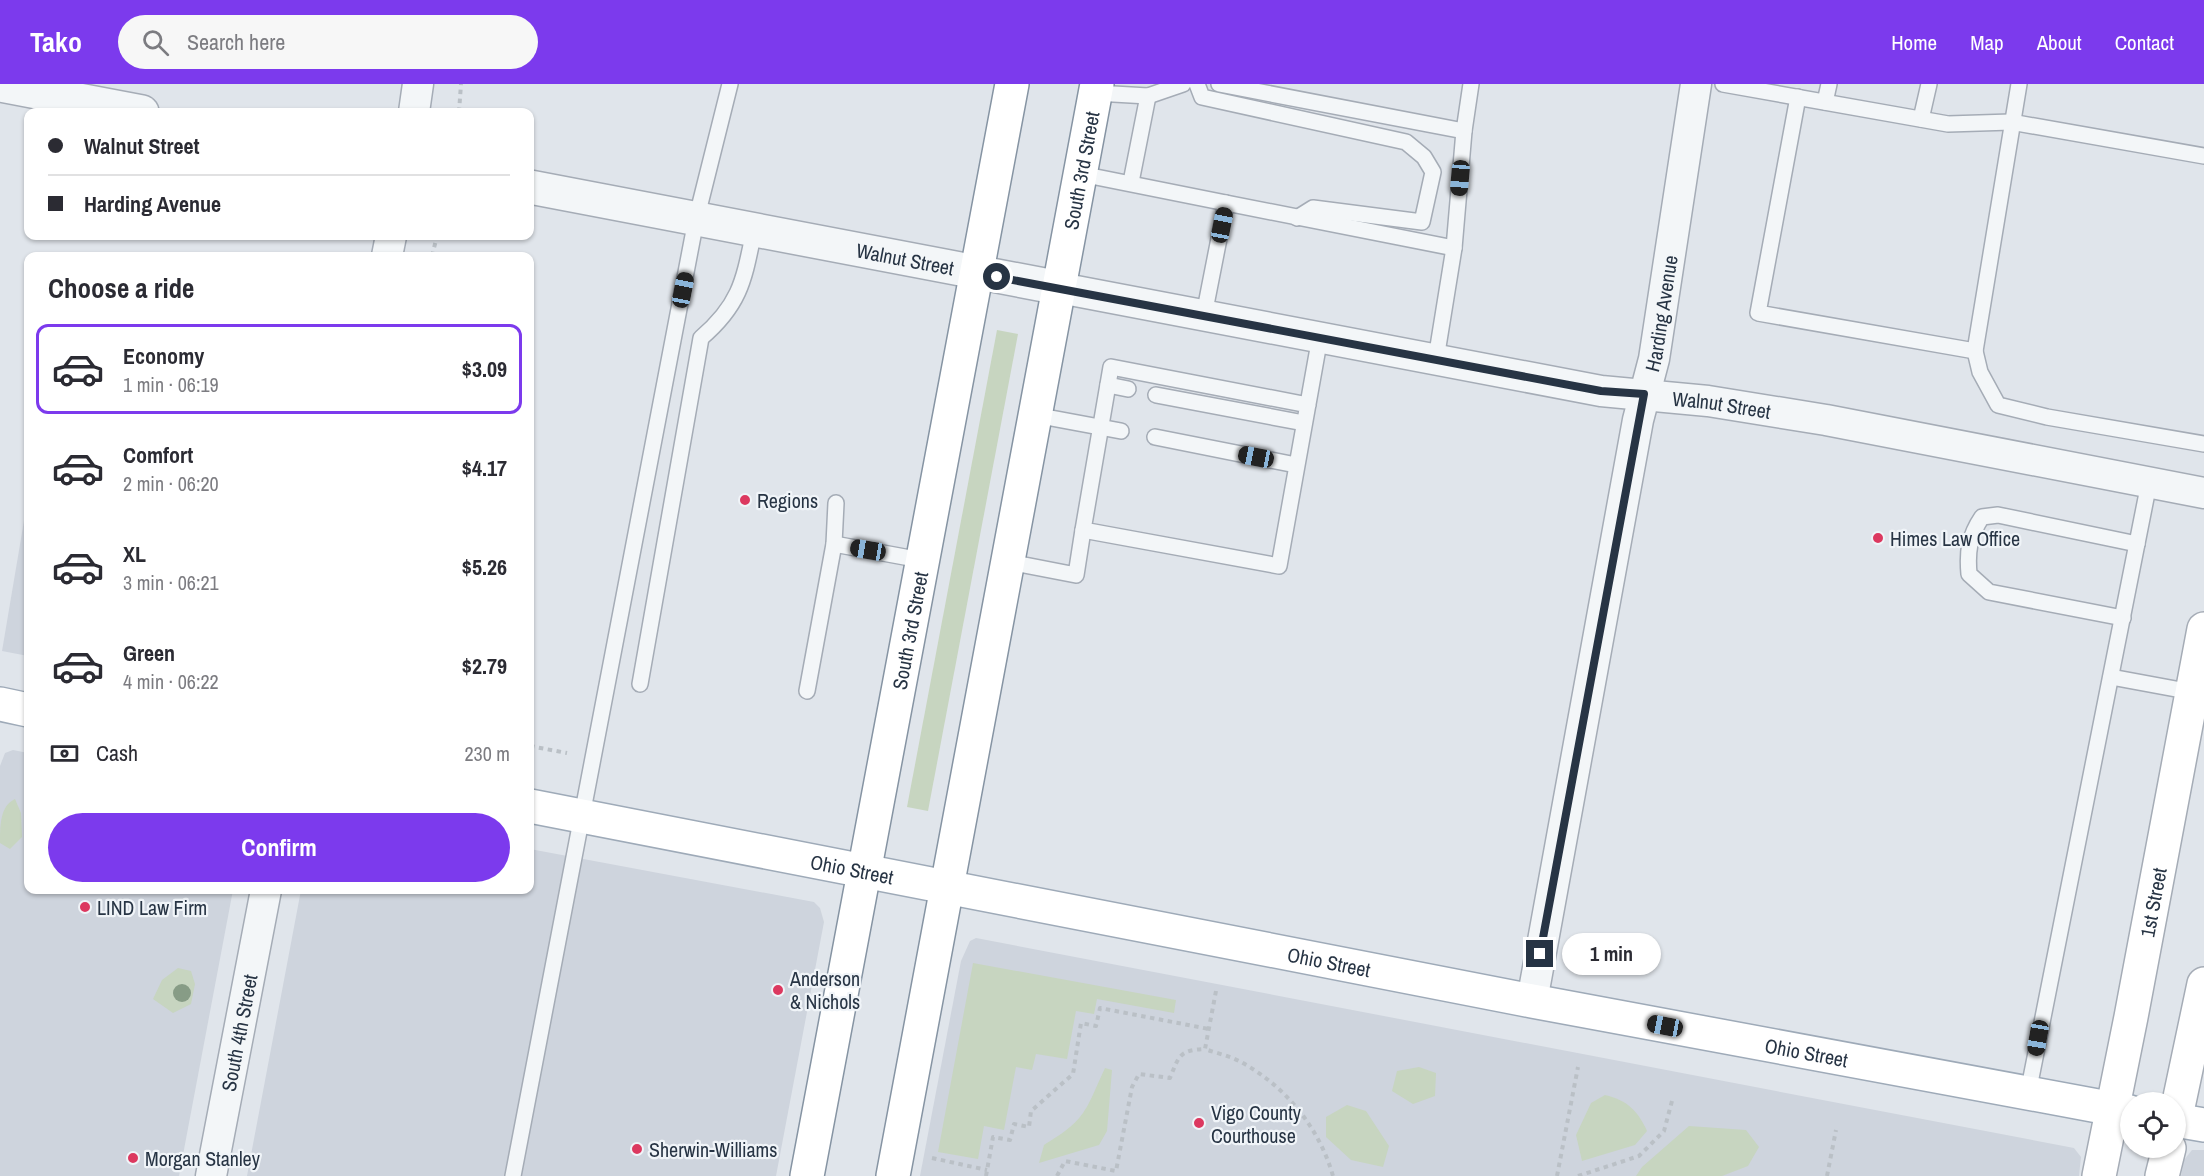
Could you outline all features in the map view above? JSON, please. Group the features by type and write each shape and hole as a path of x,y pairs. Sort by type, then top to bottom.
{"main road":[{"name":"South 3rd Street","path":"807,1176 1012,84"},
{"name":"South 3rd Street","path":"893,1176 1096,88"},
{"name":"1st Street","path":"2124,1092 2204,629"},
{"path":"0,704 24,709"},
{"name":"Ohio Street","path":"534,807 1532,1001 2120,1110"},
{"path":"2181,1092 2204,984"},
{"name":"1st Street","path":"2099,1176 2120,1113"},
{"path":"2186,1122 2204,1125"},
{"path":"2162,1176 2166,1158"}],"street":[{"path":"415,108 418,84"},
{"name":"Harding Avenue","path":"1532,1001 1644,394 1654,358 1696,84"},
{"path":"0,85 121,108"},
{"name":"Walnut Street","path":"534,189 1601,391 1644,394 1826,420 2204,493"},
{"name":"South 4th Street","path":"211,1176 265,894"}],"lane":[{"path":"513,1176 696,220 730,84"},
{"path":"1096,88 1148,96 1183,84"},
{"path":"1197,84 1202,96 1406,142 1424,157 1433,172 1422,222 1313,208 1297,218"},
{"path":"1219,84 1464,131"},
{"path":"1436,359 1454,248 1464,131 1471,84"},
{"path":"1723,84 1948,124 2011,122 2204,156"},
{"path":"1826,102 1829,84"},
{"path":"1921,119 1929,84"},
{"path":"2019,84 1975,351 1980,372 1998,405 2047,417 2204,444"},
{"path":"1131,182 1148,96"},
{"path":"1798,97 1758,313 1975,351"},
{"path":"1081,174 1131,182 1297,218 1454,248"},
{"path":"1204,315 1226,203"},
{"path":"640,684 701,338 722,321 743,286 754,231"},
{"path":"1083,530 1279,566 1320,337"},
{"path":"1008,562 1076,575 1111,367 1308,405"},
{"path":"1108,385 1128,389"},
{"path":"1156,395 1304,423"},
{"path":"1035,415 1121,431"},
{"path":"1155,438 1296,465"},
{"path":"2028,1093 2149,483"},
{"path":"807,691 834,544 836,503"},
{"path":"2123,618 1989,592 1969,574 1967,556 1972,531 1982,518 1998,515 2137,543"},
{"path":"834,544 921,560"},
{"path":"2111,677 2192,692"}],"path":[{"path":"459,108 461,84"},
{"path":"534,747 571,754"},
{"path":"1205,1049 1216,991"},
{"path":"986,1176 993,1137 1010,1140 1014,1124 1029,1127 1031,1111 1073,1074 1081,1023 1096,1026 1100,1008 1209,1029"},
{"path":"1057,1176 1065,1161 1116,1171 1132,1087 1139,1074 1170,1078 1179,1057 1188,1049 1205,1049 1240,1061 1268,1081 1298,1108 1316,1133 1333,1176"},
{"path":"1557,1176 1578,1067"},
{"path":"1578,1176 1639,1156 1664,1131 1672,1101"},
{"path":"1827,1176 1836,1130"},
{"path":"929,1158 987,1170"}],"shaded area":[{"path":"24,521 24,655 2,651"},
{"path":"13,750 24,752 24,894 232,894 179,1176 0,1176 0,766 5,753"},
{"path":"534,850 814,902 820,908 824,922 776,1176 247,1176 300,894 534,894"},
{"path":"976,938 2074,1148 2081,1157 2079,1176 920,1176 961,961 970,941"},
{"path":"2192,1150 2204,1150 2204,1176 2181,1176 2186,1158"}],"green space":[{"path":"997,330 1018,334 928,811 907,807"},
{"path":"15,799 21,813 22,837 10,849 0,843 1,823 6,806"},
{"path":"973,963 1176,1000 1174,1013 1097,999 1094,1014 1076,1011 1067,1059 1036,1054 1032,1070 1016,1067 1004,1130 984,1126 978,1159 938,1152"},
{"path":"178,968 191,971 195,984 191,1004 173,1013 153,999 162,980"},
{"path":"1419,1067 1436,1073 1435,1096 1413,1104 1392,1091 1397,1071"},
{"path":"1105,1068 1112,1070 1107,1131 1099,1145 1039,1163 1044,1145 1069,1128 1083,1113"},
{"path":"1605,1095 1631,1107 1647,1131 1635,1145 1582,1161 1576,1135 1591,1103"},
{"path":"1347,1105 1366,1111 1389,1146 1383,1167 1351,1160 1326,1137 1326,1117"},
{"path":"1689,1126 1746,1130 1759,1147 1748,1166 1722,1176 1636,1176 1642,1167"}],"place":[{"name":"Regions","path":"745,500"},
{"name":"Himes Law Office","path":"1878,538"},
{"name":"LIND Law Firm","path":"85,907"},
{"name":"Anderson & Nichols","path":"778,990"},
{"name":"Vigo County Courthouse","path":"1199,1123"},
{"name":"Sherwin-Williams","path":"637,1149"},
{"name":"Morgan Stanley","path":"133,1158"}],"route":[{"path":"997,277 1601,391 1644,394 1540,954"}]}
